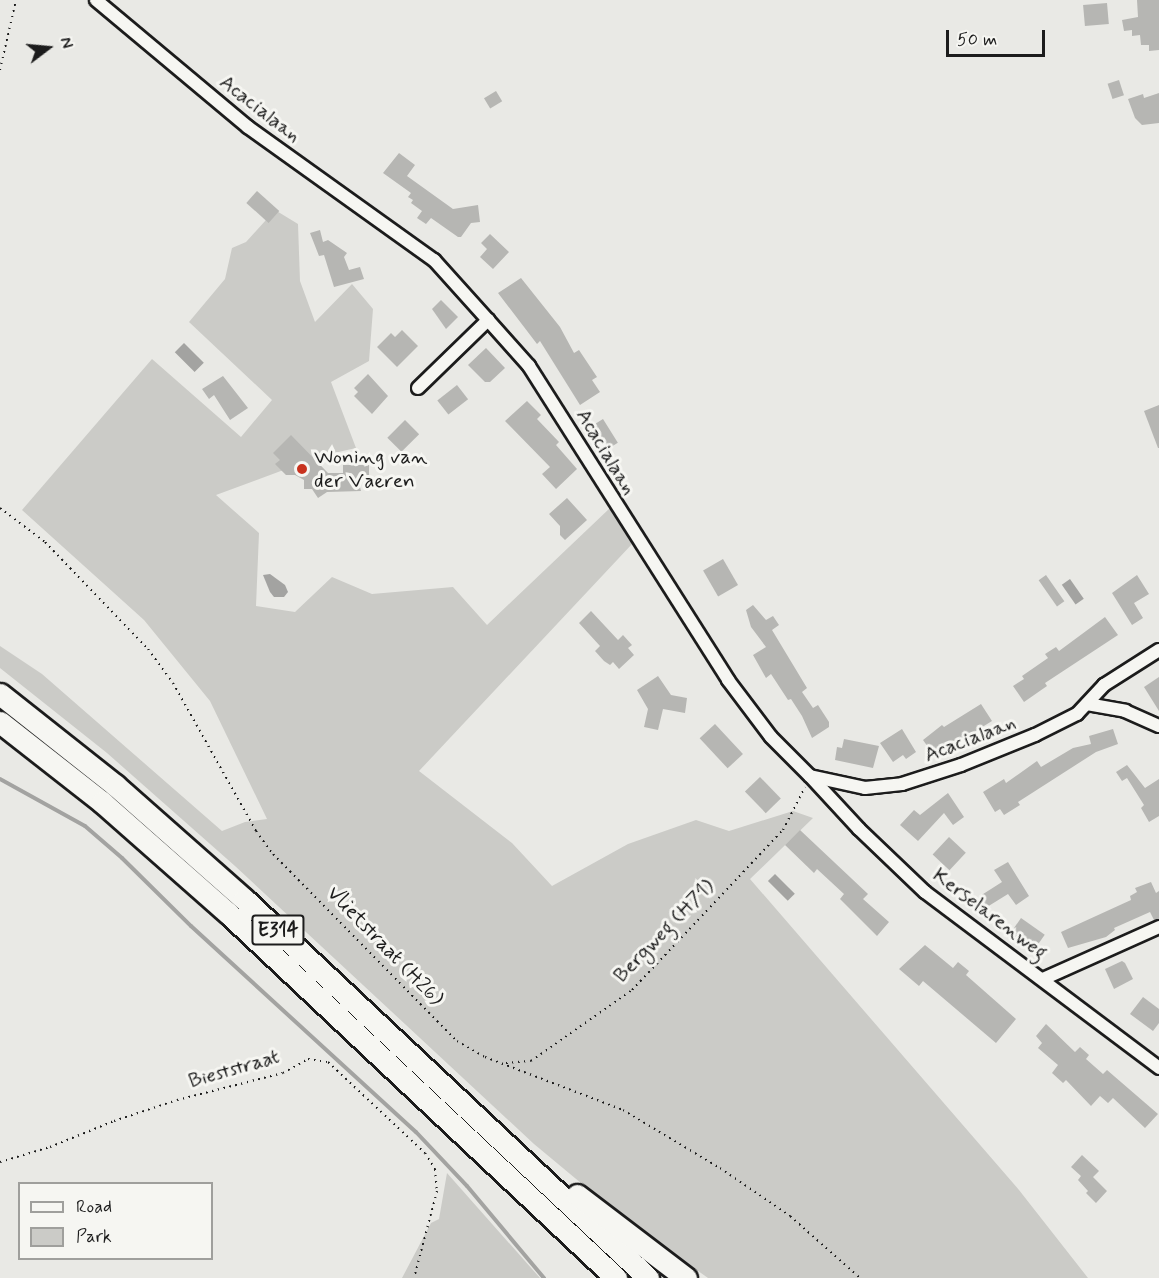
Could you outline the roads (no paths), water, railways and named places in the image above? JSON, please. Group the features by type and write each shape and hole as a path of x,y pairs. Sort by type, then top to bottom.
{"highway":[{"name":"E314","path":"0,693 115,785 244,899 648,1278"},
{"name":"E314","path":"0,722 102,802 228,913 616,1278"},
{"path":"544,1180 575,1193 686,1278"},
{"path":"515,1183 526,1208 596,1278"}],"street":[{"name":"Acacialaan","path":"96,0 248,127 434,260 529,366 728,680 771,737 810,776 865,788 902,784 1035,735 1077,714 1104,685 1159,650"},
{"path":"418,388 488,320"},
{"path":"1090,701 1125,711 1159,726"},
{"name":"Kerselarenweg","path":"810,776 859,829 925,892 1159,1068"},
{"path":"1043,979 1159,927"}],"waterway":[{"path":"0,779 85,826 122,858 191,926 416,1132 467,1186 544,1278"}],"place":[{"name":"Woning van der Vaeren","path":"302,469"}]}
